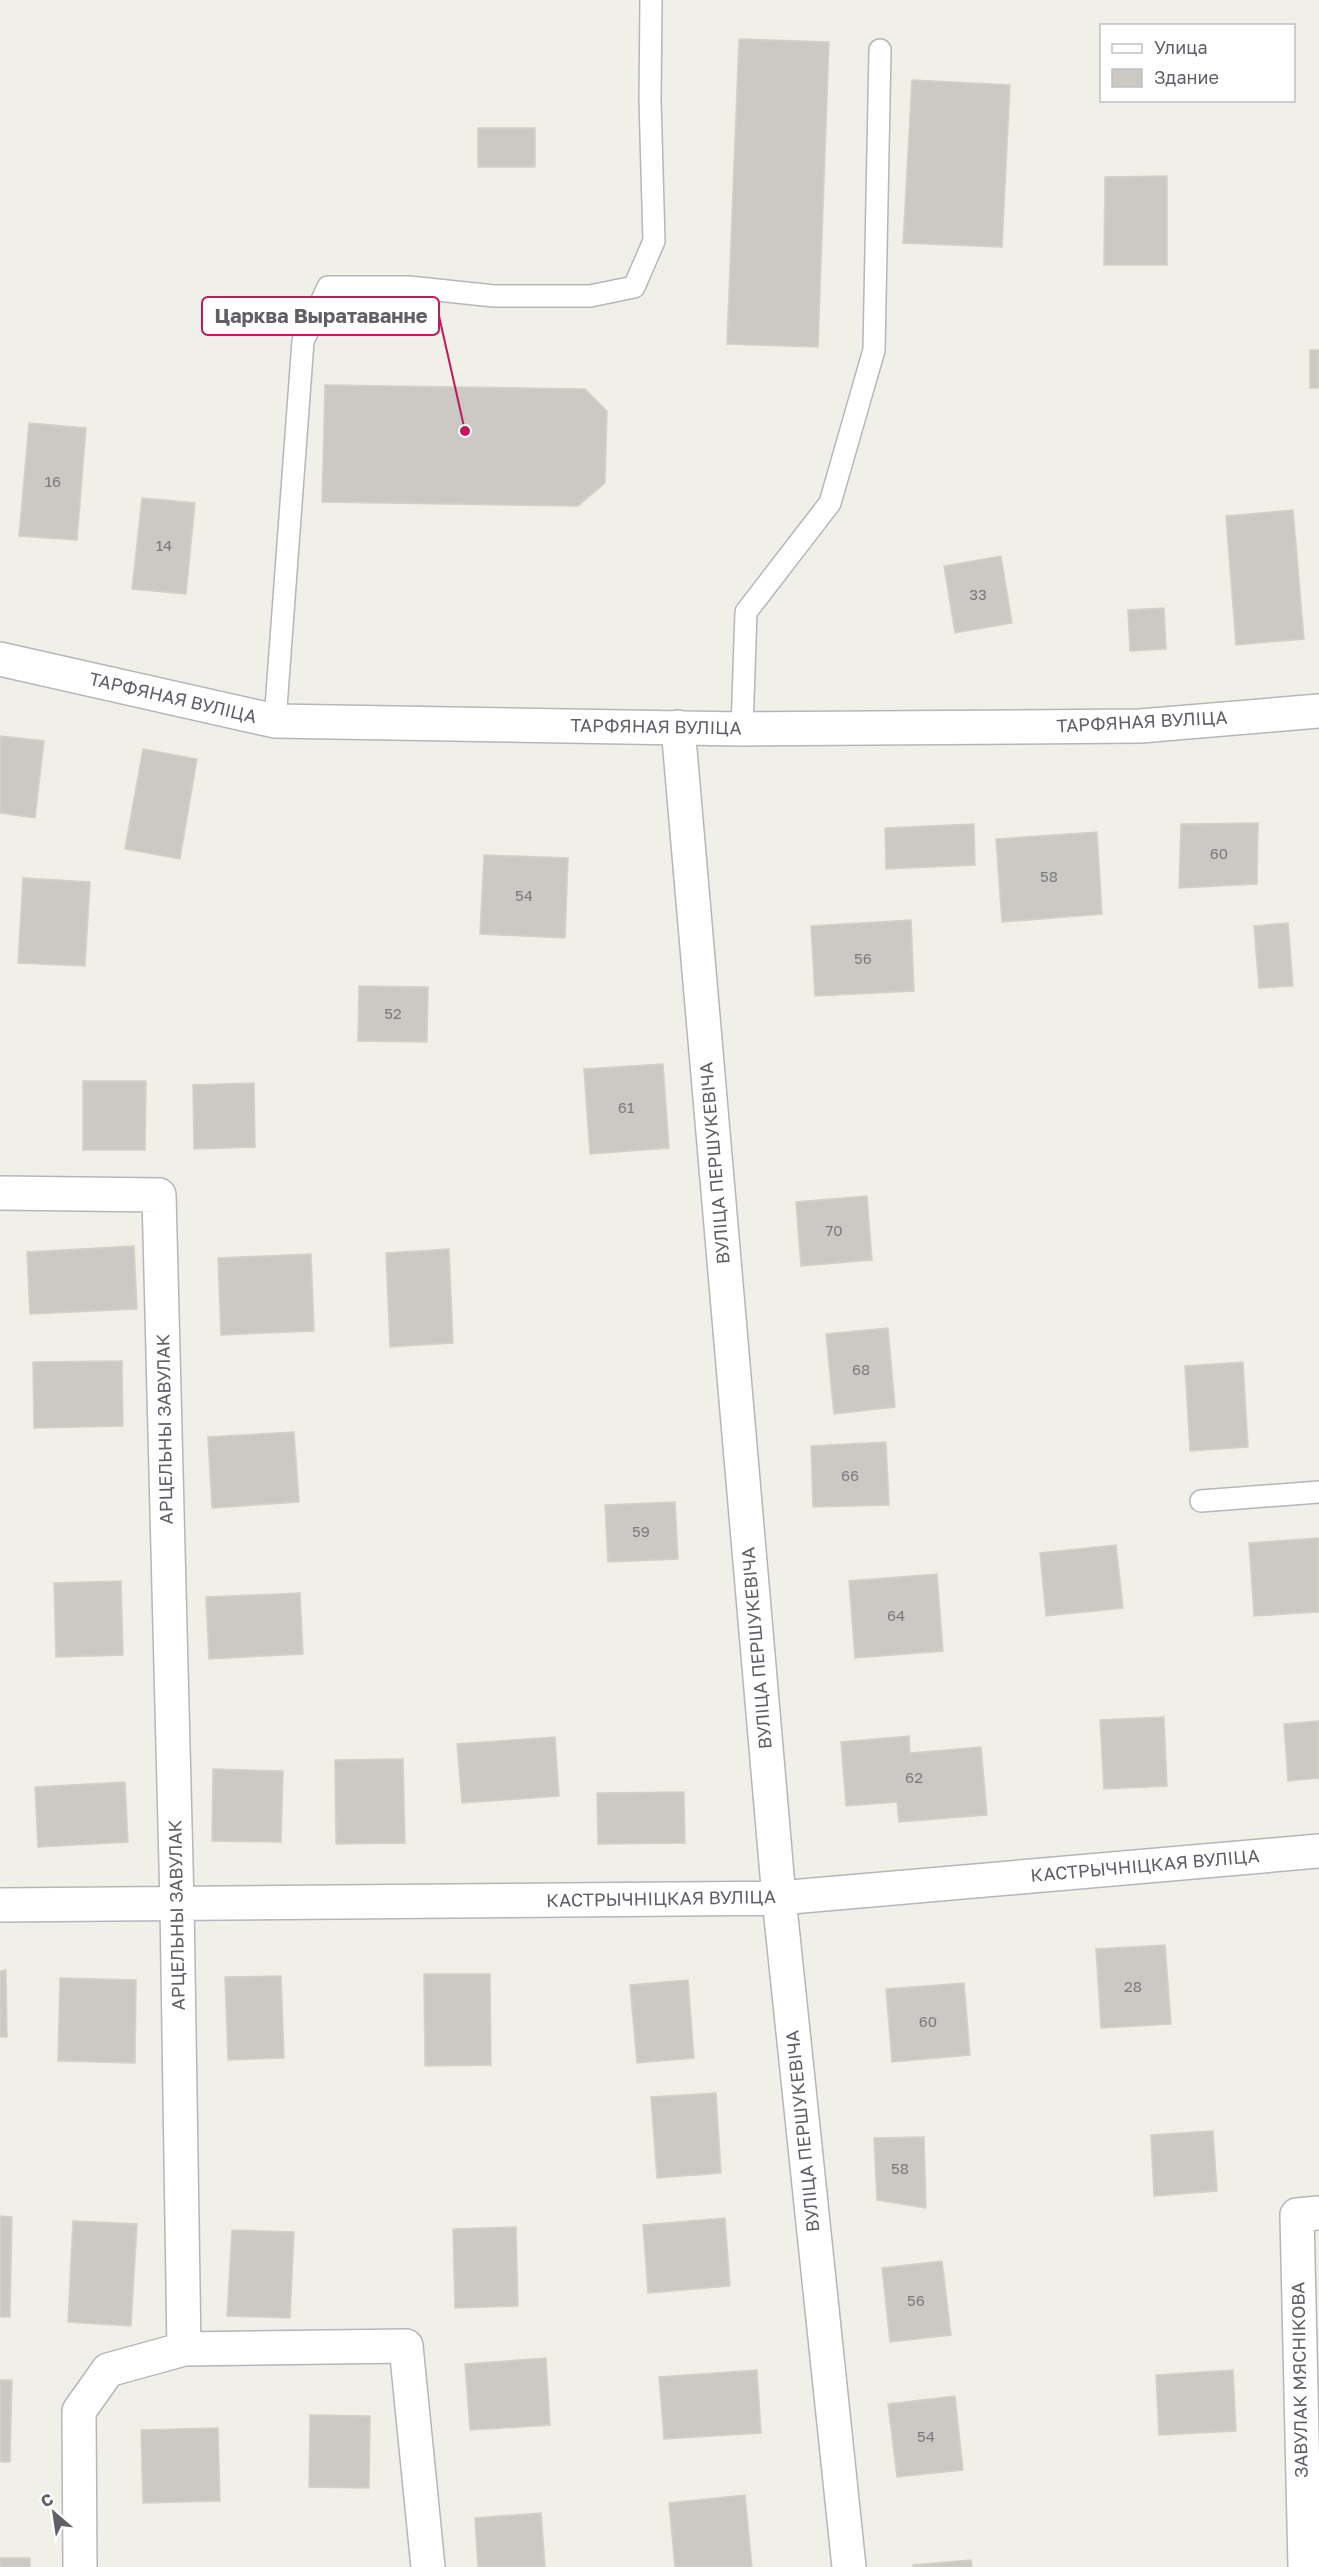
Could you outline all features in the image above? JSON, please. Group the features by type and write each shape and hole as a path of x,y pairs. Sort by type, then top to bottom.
{"street":[{"name":"ТАРФЯНАЯ ВУЛІЦА","path":"0,659 275,721 742,729 1140,726 1319,711"},
{"name":"ВУЛІЦА ПЕРШУКЕВІЧА","path":"678,727 779,1898 849,2567"},
{"name":"АРЦЕЛЬНЫ ЗАВУЛАК","path":"0,1193 159,1195 177,1904 184,2349"},
{"name":"КАСТРЫЧНІЦКАЯ ВУЛІЦА","path":"0,1905 779,1898 1319,1851"},
{"name":"ЗАВУЛАК МЯСНІКОВА","path":"1305,2567 1297,2215 1319,2213"},
{"path":"80,2567 79,2411 108,2370 184,2349 406,2346 428,2567"}],"lane":[{"path":"275,721 303,341 328,287 409,287 494,296 590,296 634,287 654,241 650,100 651,0"},
{"path":"742,729 746,612 830,503 874,350 880,50"},
{"path":"1201,1501 1319,1492"}],"building":[{"path":"739,39 829,42 818,347 727,344"},
{"path":"912,80 1010,85 1002,247 903,243"},
{"path":"478,128 535,128 535,167 478,167"},
{"path":"1167,176 1167,265 1104,265 1105,177"},
{"path":"1310,350 1319,350 1319,388 1310,388"},
{"path":"325,385 585,389 607,411 605,483 578,506 322,502"},
{"path":"29,423 86,428 77,540 19,536"},
{"path":"142,498 195,503 186,594 132,589"},
{"path":"1293,510 1304,639 1236,645 1226,516"},
{"path":"1001,556 1012,623 955,633 944,566"},
{"path":"1164,608 1166,649 1130,651 1128,610"},
{"path":"0,736 44,741 35,818 0,813"},
{"path":"143,749 197,759 180,859 125,849"},
{"path":"1258,823 1257,884 1179,888 1181,824"},
{"path":"974,824 975,865 886,869 885,828"},
{"path":"1097,832 1102,914 1002,922 996,839"},
{"path":"484,855 568,858 565,938 480,934"},
{"path":"23,878 90,882 85,966 18,963"},
{"path":"911,920 914,991 815,996 811,926"},
{"path":"1288,923 1293,986 1259,988 1254,926"},
{"path":"359,986 428,987 427,1042 358,1041"},
{"path":"663,1064 669,1148 590,1154 584,1069"},
{"path":"83,1081 146,1081 145,1150 83,1150"},
{"path":"254,1083 255,1147 194,1149 193,1085"},
{"path":"867,1196 872,1260 801,1266 796,1202"},
{"path":"134,1246 137,1309 30,1314 27,1252"},
{"path":"449,1249 453,1343 390,1347 386,1253"},
{"path":"311,1254 314,1331 221,1335 218,1258"},
{"path":"888,1328 895,1407 834,1414 826,1334"},
{"path":"122,1361 123,1426 34,1428 33,1362"},
{"path":"1243,1362 1248,1447 1190,1451 1185,1366"},
{"path":"294,1432 299,1502 212,1508 208,1437"},
{"path":"886,1442 889,1505 813,1507 811,1446"},
{"path":"675,1502 678,1559 608,1562 605,1505"},
{"path":"1319,1538 1319,1612 1254,1616 1249,1543"},
{"path":"1116,1545 1123,1608 1046,1616 1040,1553"},
{"path":"937,1574 943,1651 855,1658 849,1581"},
{"path":"121,1581 123,1655 56,1657 54,1583"},
{"path":"300,1593 303,1654 209,1659 206,1597"},
{"path":"1164,1717 1167,1786 1104,1789 1100,1720"},
{"path":"1319,1721 1319,1778 1288,1781 1284,1724"},
{"path":"909,1736 910,1753 981,1747 987,1815 899,1822 897,1802 846,1806 841,1742"},
{"path":"555,1737 559,1796 462,1803 457,1744"},
{"path":"403,1759 405,1843 336,1844 335,1760"},
{"path":"213,1769 283,1771 281,1842 212,1841"},
{"path":"125,1782 128,1842 38,1847 35,1787"},
{"path":"684,1792 685,1843 598,1844 597,1793"},
{"path":"1165,1945 1171,2024 1101,2028 1096,1949"},
{"path":"6,1970 7,2037 0,2037 0,1971"},
{"path":"424,1974 490,1974 491,2065 425,2066"},
{"path":"281,1976 284,2058 228,2060 225,1977"},
{"path":"60,1978 136,1980 135,2063 58,2061"},
{"path":"688,1980 694,2058 637,2063 630,1985"},
{"path":"964,1983 970,2055 892,2062 886,1989"},
{"path":"716,2093 721,2173 657,2178 651,2097"},
{"path":"1213,2131 1217,2191 1154,2196 1151,2135"},
{"path":"924,2137 926,2208 877,2200 874,2138"},
{"path":"0,2216 12,2217 10,2317 0,2317"},
{"path":"725,2218 730,2286 648,2293 643,2225"},
{"path":"73,2221 137,2224 131,2326 68,2322"},
{"path":"516,2227 518,2306 455,2308 453,2229"},
{"path":"232,2230 294,2232 290,2318 227,2316"},
{"path":"942,2261 951,2335 890,2342 882,2268"},
{"path":"546,2358 550,2425 470,2430 465,2364"},
{"path":"757,2370 761,2433 664,2439 659,2377"},
{"path":"1233,2370 1236,2431 1159,2435 1156,2375"},
{"path":"0,2380 12,2380 10,2462 0,2462"},
{"path":"955,2396 963,2470 897,2477 888,2404"},
{"path":"310,2415 370,2416 369,2488 309,2487"},
{"path":"218,2428 220,2501 143,2503 141,2430"},
{"path":"745,2495 752,2567 675,2567 669,2503"},
{"path":"541,2513 545,2567 478,2567 475,2518"},
{"path":"0,2558 30,2558 30,2567 0,2567"},
{"path":"971,2560 972,2567 913,2567 913,2565"}],"place":[{"name":"Царква Выратаванне","path":"465,431"}]}
